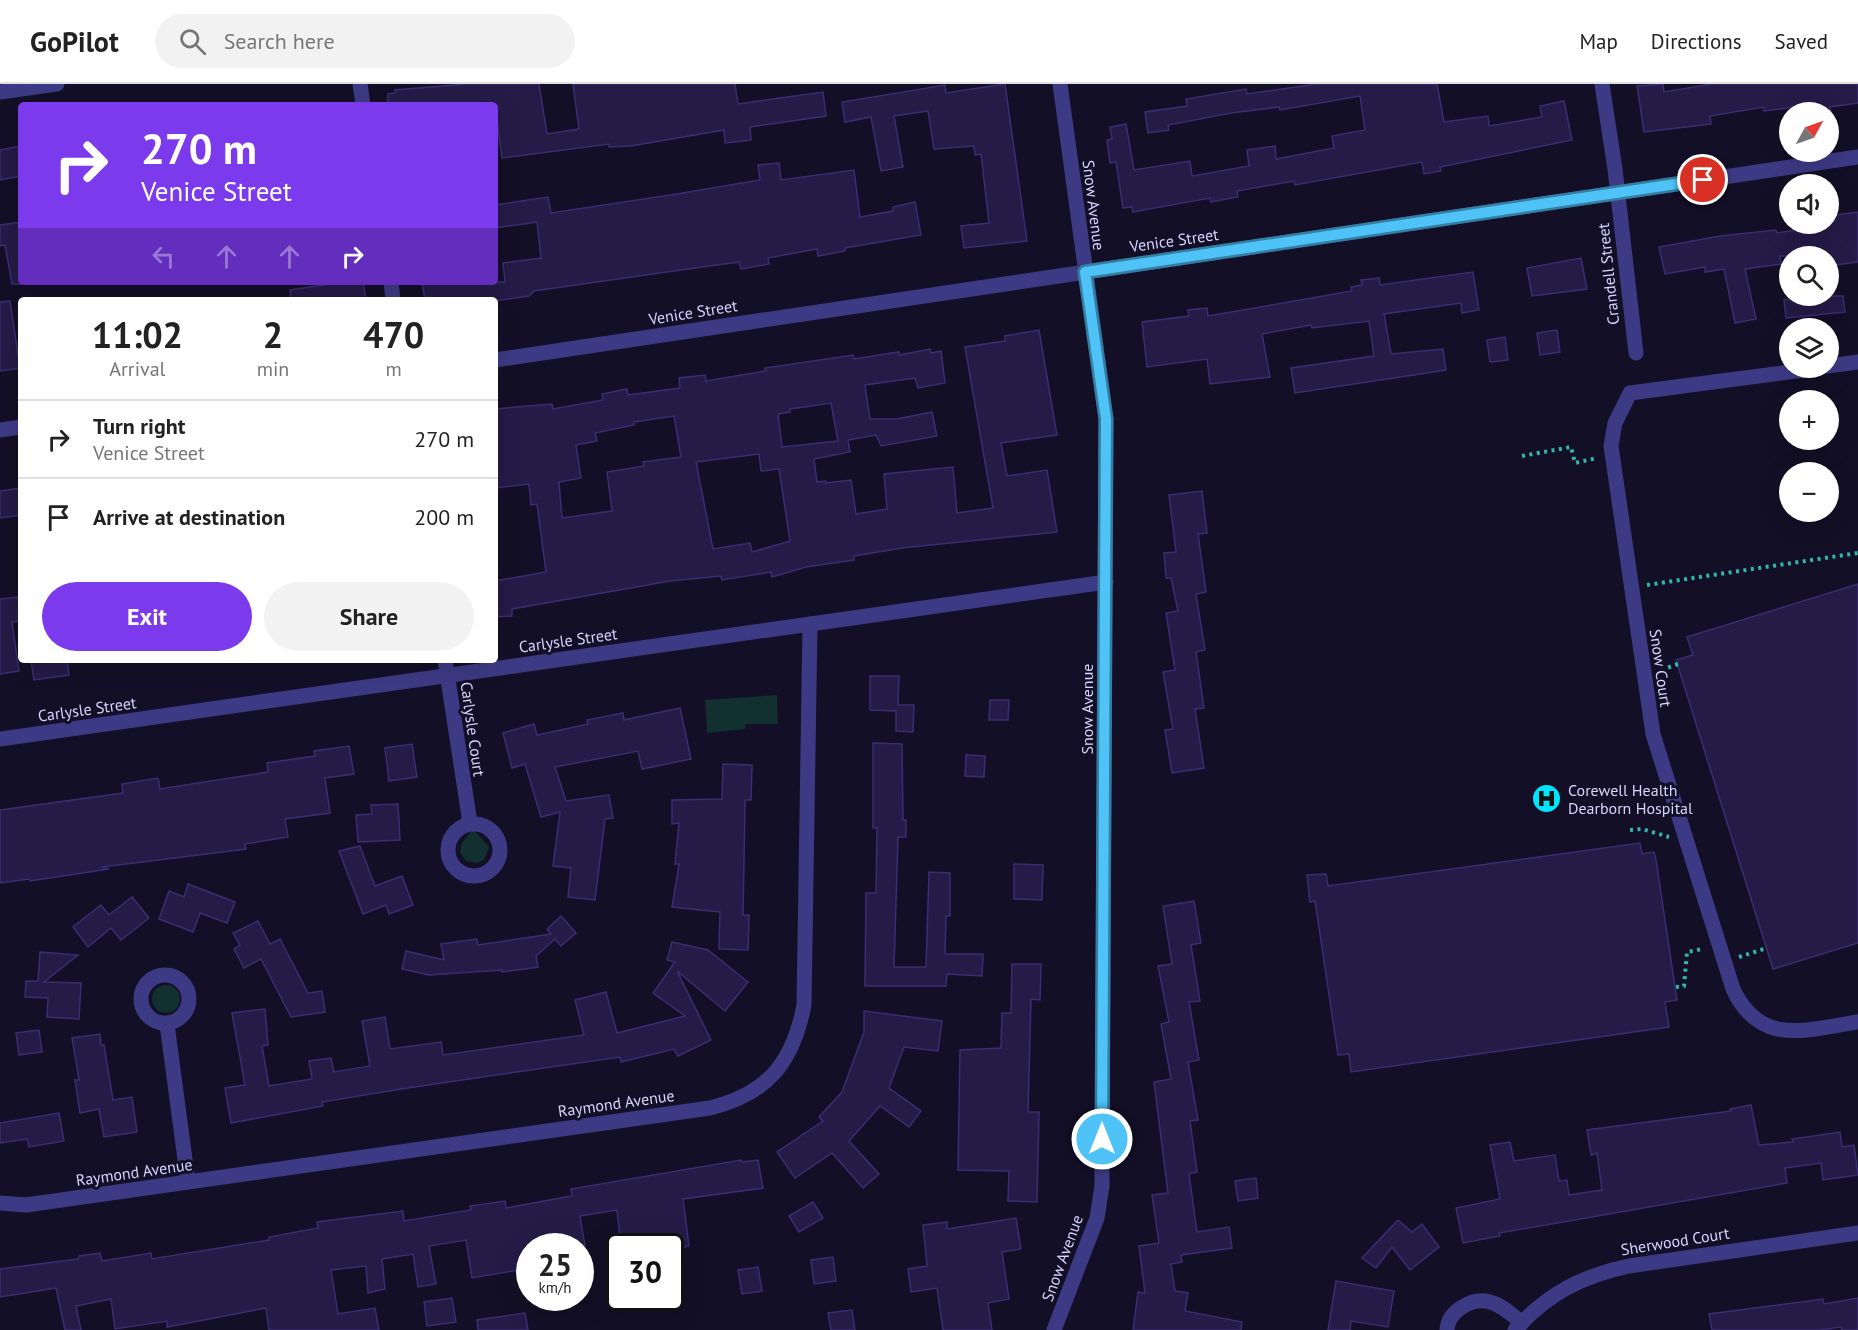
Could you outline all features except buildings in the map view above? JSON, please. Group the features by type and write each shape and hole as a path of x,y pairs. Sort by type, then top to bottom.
{"street":[{"path":"0,92 57,84"},
{"path":"360,84 363,102"},
{"name":"Snow Avenue","path":"1054,1330 1097,1218 1102,1186 1106,582 1106,419 1060,84"},
{"name":"Crandell Street","path":"1602,84 1635,353"},
{"name":"Venice Street","path":"498,360 1858,157"},
{"path":"1839,365 1858,362"},
{"name":"Snow Court","path":"1779,373 1630,393 1615,423 1611,446 1653,734 1733,989 1744,1009 1759,1024 1767,1028 1784,1030 1858,1022"},
{"path":"0,430 18,427"},
{"name":"Carlysle Street","path":"498,662 810,624 1106,582"},
{"name":"Raymond Avenue","path":"0,1203 26,1205 710,1108 742,1097 769,1079 792,1048 800,1027 804,1005 810,624"},
{"name":"Carlysle Street","path":"0,739 487,663"},
{"name":"Carlysle Court","path":"446,668 470,823"},
{"path":"167,1024 188,1182"},
{"name":"Sherwood Court","path":"1519,1326 1545,1300 1573,1283 1597,1273 1629,1266 1858,1233"},
{"path":"1447,1330 1453,1314 1462,1306 1480,1301 1498,1305 1519,1326"}],"path":[{"path":"1522,456 1571,447 1575,463 1601,457"},
{"path":"1646,585 1858,553"},
{"path":"1656,671 1678,664"},
{"path":"1630,830 1642,829 1672,838"},
{"path":"1738,957 1767,948"},
{"path":"1676,987 1684,987 1688,952 1706,949"}],"green space":[{"path":"777,695 778,724 746,724 745,729 707,733 705,700"},
{"path":"473,829 489,847 484,860 476,863 466,861 460,852 462,843"},
{"path":"166,985 176,989 180,999 176,1009 166,1013 156,1009 152,999 156,989"}],"place":[{"name":"Corewell Health Dearborn Hospital","path":"1547,799"}],"route":[{"path":"1102,1139 1106,419 1085,272 1703,180"}]}
